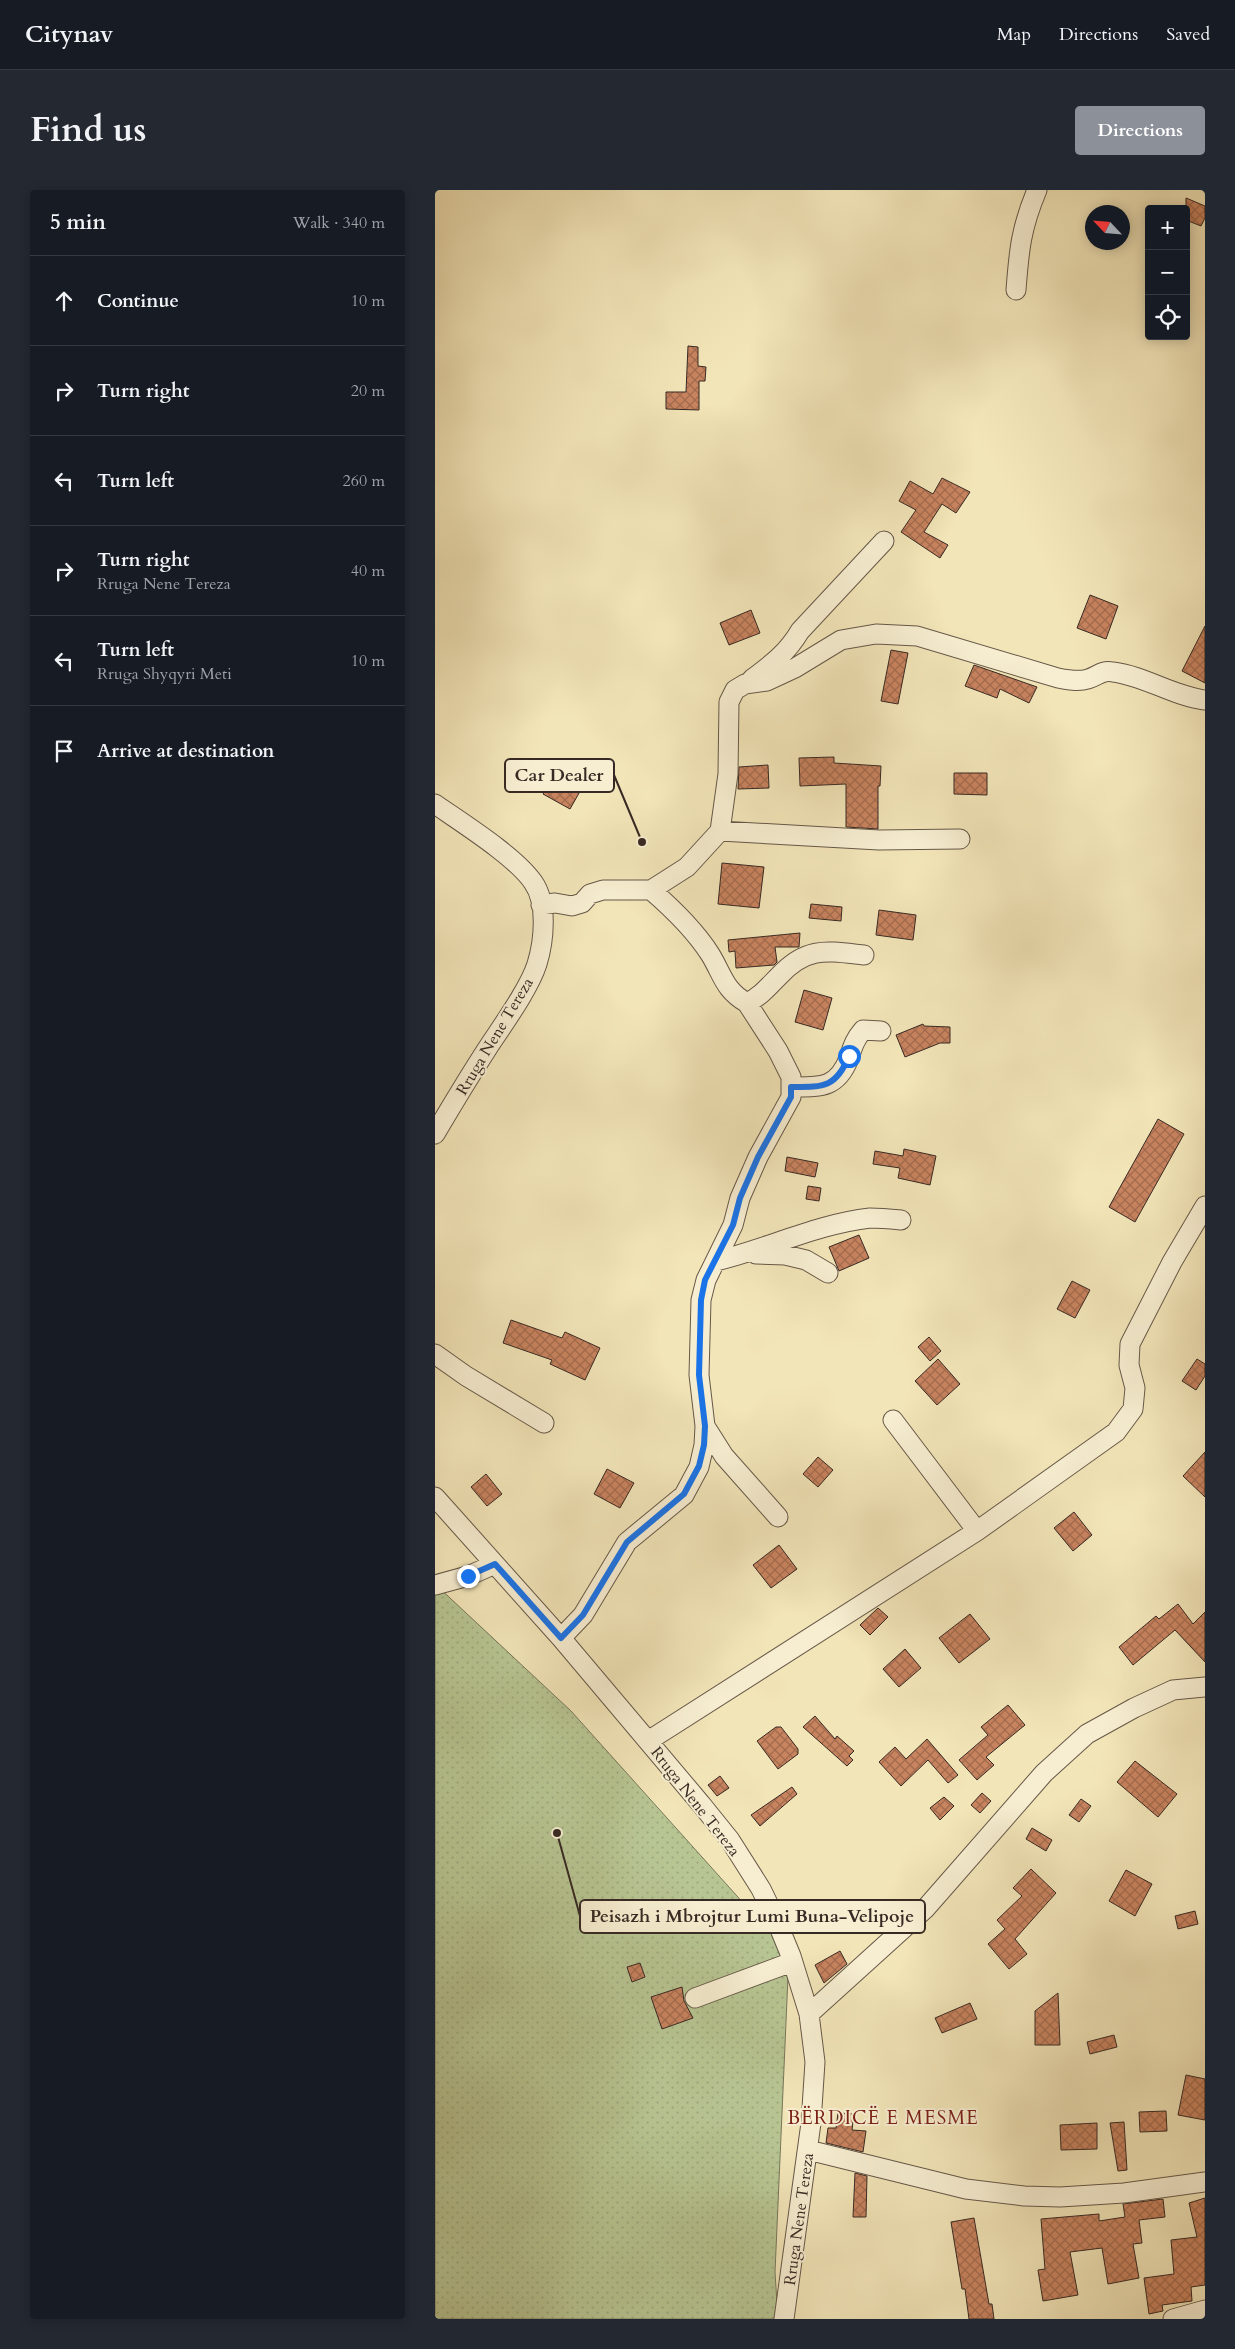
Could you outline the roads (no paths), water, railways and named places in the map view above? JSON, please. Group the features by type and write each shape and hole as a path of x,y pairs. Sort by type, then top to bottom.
{"street":[{"path":"1017,290 1019,243 1037,190"},
{"path":"541,905 555,903 572,906 581,903 590,894 603,890 651,890 687,867 720,831 728,774 729,702 735,690 781,658 800,631 884,541"},
{"path":"745,684 767,681 795,668 841,640 876,634 917,636 1074,681 1089,679 1103,670 1116,672 1189,698 1205,700"},
{"name":"Rruga Nene Tereza","path":"435,804 518,865 534,884 541,905 543,935 536,965 510,1014 435,1134"},
{"path":"720,831 879,840 960,839"},
{"path":"561,1638 583,1615 627,1542 684,1494 699,1466 704,1445 705,1426 699,1375 701,1300 705,1280 733,1225 740,1198 758,1157 791,1097 791,1077 778,1051 747,1003 733,995 710,954 689,926 651,890"},
{"path":"747,1003 763,995 780,974 805,955 825,951 864,955"},
{"path":"791,1087 818,1087 832,1083 842,1073 854,1040 863,1030 881,1031"},
{"path":"648,1741 977,1531 1116,1432 1133,1409 1135,1388 1129,1365 1130,1344 1205,1206"},
{"path":"715,1261 750,1253 800,1234 847,1223 871,1218 901,1220"},
{"path":"750,1253 765,1256 785,1255 806,1260 828,1273"},
{"path":"435,1354 465,1376 544,1423"},
{"path":"893,1420 977,1531"},
{"path":"705,1426 724,1456 778,1517"},
{"name":"Rruga Nene Tereza","path":"435,1497 561,1638 730,1840 761,1889 792,1962 809,2014 815,2062 808,2150 784,2319"},
{"path":"435,1585 468,1576 495,1564"},
{"path":"435,1594 464,1585 468,1576"},
{"path":"809,2014 925,1909 1045,1773 1087,1734 1134,1708 1173,1690 1205,1687"},
{"path":"695,1998 792,1962"},
{"path":"808,2150 967,2189 1025,2196 1060,2197 1124,2193 1205,2182"},
{"path":"1173,2319 1205,2310"}],"place":[{"name":"Car Dealer","path":"642,842"},
{"name":"Peisazh i Mbrojtur Lumi Buna-Velipoje","path":"557,1833"}],"district":[{"name":"BËRDICË E MESME","path":"883,2117"}]}
